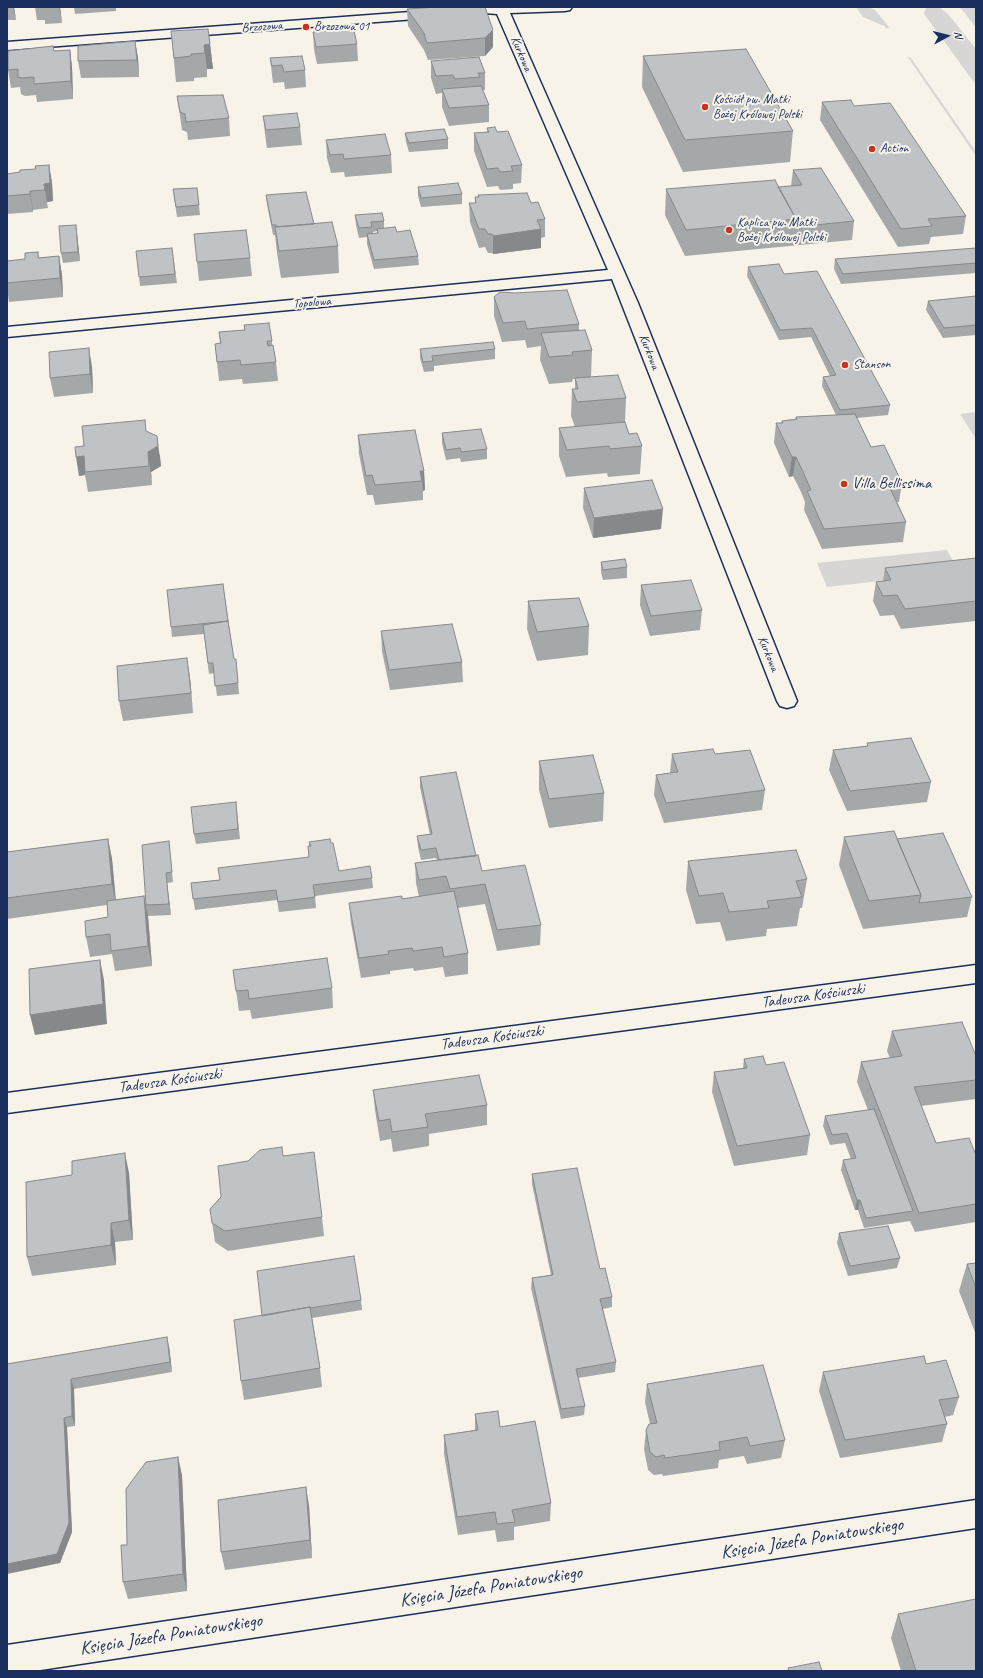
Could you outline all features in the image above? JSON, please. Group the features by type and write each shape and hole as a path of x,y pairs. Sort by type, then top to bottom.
{"street":[{"path":"474,11 502,8 565,7"},
{"name":"Kurkowa","path":"502,8 570,169 618,274 787,701"},
{"name":"Brzozowa","path":"7,46 452,12"},
{"name":"Topolowa","path":"7,332 618,274"},
{"name":"Tadeusza Kościuszki","path":"7,1103 976,974"},
{"name":"Księcia Józefa Poniatowskiego","path":"7,1660 976,1514"}],"shaded area":[{"path":"856,7 868,7 875,10 889,27 887,29 884,26 863,17"},
{"path":"926,7 939,7 948,14 976,49 976,85 924,14"},
{"path":"959,7 976,7 976,28 964,12"},
{"path":"907,56 911,58 976,152 976,156"},
{"path":"976,412 976,439 960,414"},
{"path":"947,550 959,572 827,587 817,563"}],"building":[{"path":"438,7 485,7 493,30 485,38 427,43 424,33 407,9"},
{"path":"353,26 357,44 316,47 313,32 326,31 326,28"},
{"path":"208,29 210,44 204,45 205,53 191,54 191,56 174,58 171,31"},
{"path":"135,41 137,60 78,61 78,46"},
{"path":"53,46 54,51 70,50 71,81 34,84 34,77 18,77 18,69 8,70 8,51"},
{"path":"746,49 793,131 685,140 643,56"},
{"path":"302,56 305,70 284,72 282,65 272,66 270,58"},
{"path":"479,57 485,73 478,73 480,77 455,79 453,75 436,76 431,61"},
{"path":"481,86 489,105 449,108 442,89"},
{"path":"223,95 229,118 186,122 185,114 180,112 177,96"},
{"path":"851,100 854,106 890,103 966,216 928,219 932,226 901,229 822,102"},
{"path":"297,113 300,127 266,130 263,116"},
{"path":"495,127 497,132 508,131 522,165 511,166 513,171 500,172 498,168 487,169 474,133 489,132 487,128"},
{"path":"444,129 448,139 409,143 405,133"},
{"path":"385,134 391,155 344,159 343,154 330,155 326,140"},
{"path":"49,165 50,183 44,184 45,190 30,191 30,194 7,196 7,174 20,172 20,170 36,169 35,166"},
{"path":"821,168 854,221 796,227 796,219 778,187 802,185 793,170"},
{"path":"775,180 796,219 686,230 666,189"},
{"path":"458,183 462,194 421,198 418,187"},
{"path":"197,188 199,205 176,207 173,189"},
{"path":"306,192 314,224 277,227 276,225 272,225 266,195"},
{"path":"527,193 531,203 538,202 545,219 537,220 541,229 493,236 492,234 488,234 485,229 479,229 469,203 476,203 475,197 479,197 478,195"},
{"path":"382,213 384,221 371,222 372,227 359,228 355,215"},
{"path":"332,222 338,246 279,251 275,227"},
{"path":"76,225 78,252 61,253 59,226"},
{"path":"395,227 397,232 410,230 418,256 374,260 367,234 378,233 377,229"},
{"path":"246,230 250,258 197,262 194,234"},
{"path":"172,248 175,274 139,277 136,251"},
{"path":"976,248 976,263 843,274 835,259"},
{"path":"38,252 38,258 59,256 60,278 7,283 7,261 25,259 25,253"},
{"path":"779,264 784,274 817,271 890,405 840,410 823,377 836,375 812,328 780,330 748,267"},
{"path":"567,290 579,324 527,329 525,321 503,323 494,297 500,292 515,293"},
{"path":"976,296 976,325 944,328 928,301"},
{"path":"269,323 272,341 267,341 268,346 273,345 276,362 241,365 240,360 217,362 215,344 221,343 219,332 245,330 244,325"},
{"path":"585,330 592,350 572,352 573,355 549,357 541,333"},
{"path":"493,342 495,349 432,356 433,361 423,362 420,349"},
{"path":"89,348 90,374 50,378 49,352"},
{"path":"618,375 626,398 577,402 572,389 578,389 575,378"},
{"name":"Villa Bellissima","path":"855,414 871,447 884,445 902,483 888,484 906,522 824,529 807,491 811,490 803,472 796,457 792,457 776,423 783,423 782,421 797,419 796,417"},
{"path":"145,420 146,431 157,436 158,446 148,452 149,466 85,472 84,456 76,457 75,447 84,446 82,426"},
{"path":"625,422 629,434 637,433 642,446 610,449 609,446 567,450 559,428"},
{"path":"481,429 487,449 461,452 460,448 446,450 442,433"},
{"path":"415,430 424,471 420,471 422,481 375,485 372,475 366,476 358,435"},
{"path":"652,480 663,509 594,518 584,488"},
{"path":"976,558 976,601 905,609 897,595 883,596 876,582 891,580 885,568"},
{"path":"625,559 627,567 603,570 601,562"},
{"path":"691,580 702,610 651,616 641,585"},
{"path":"223,584 228,621 171,627 167,590"},
{"path":"579,598 589,626 537,632 528,601"},
{"path":"228,621 234,659 236,659 238,683 215,686 213,663 208,663 203,625"},
{"path":"452,624 462,662 389,670 381,631"},
{"path":"187,658 191,693 119,701 117,666"},
{"path":"911,738 931,782 850,791 833,750 868,746 867,743"},
{"path":"713,749 715,754 750,750 765,790 666,803 656,775 678,772 672,754"},
{"path":"593,755 604,793 549,799 539,761"},
{"path":"456,772 476,856 439,860 436,848 421,850 417,836 432,834 420,777"},
{"path":"236,802 238,829 194,834 191,807"},
{"path":"894,831 921,895 869,901 844,837"},
{"path":"943,833 972,897 919,903 921,895 897,839"},
{"path":"108,839 112,884 7,898 7,852"},
{"path":"330,839 331,843 333,843 339,871 370,866 372,878 313,885 315,897 278,902 276,890 193,899 191,883 220,880 218,868 309,857 308,846 311,846 309,842"},
{"path":"169,841 172,872 166,873 169,904 146,905 142,845"},
{"path":"796,850 807,879 796,881 802,897 767,901 769,908 729,912 723,893 699,896 688,861"},
{"path":"478,855 482,871 525,865 541,925 497,930 485,884 450,889 446,876 419,880 415,863"},
{"path":"454,891 468,953 444,957 442,947 413,951 412,948 388,951 389,954 359,958 349,903 402,896 402,899"},
{"path":"144,896 148,946 111,951 110,934 86,937 85,921 108,917 107,901"},
{"path":"327,958 332,988 249,999 248,990 236,991 233,970"},
{"path":"100,960 103,1004 30,1015 29,969"},
{"path":"962,1022 976,1056 976,1080 914,1087 936,1143 969,1138 976,1155 976,1204 919,1213 861,1062 902,1056 892,1031"},
{"path":"763,1056 766,1065 784,1062 810,1135 737,1146 714,1072 747,1068 744,1059"},
{"path":"479,1075 487,1105 425,1114 428,1127 392,1132 390,1119 379,1121 373,1090"},
{"path":"874,1109 913,1211 866,1218 860,1200 857,1200 843,1160 856,1158 847,1133 832,1135 825,1116"},
{"path":"282,1147 283,1156 314,1152 322,1217 225,1231 212,1223 210,1209 221,1197 218,1166 248,1161 260,1150"},
{"path":"125,1153 129,1220 111,1223 111,1245 27,1257 26,1182 72,1175 72,1161"},
{"path":"577,1168 600,1269 605,1268 612,1297 600,1299 616,1362 576,1369 585,1406 561,1409 532,1278 553,1275 532,1174"},
{"path":"888,1226 900,1258 850,1266 839,1233"},
{"path":"354,1256 361,1300 310,1307 262,1316 257,1271"},
{"path":"976,1263 976,1288 967,1264"},
{"path":"310,1307 320,1368 241,1381 234,1320"},
{"path":"167,1337 170,1362 71,1379 72,1416 64,1418 69,1523 57,1554 7,1564 7,1364"},
{"path":"924,1356 926,1364 946,1360 959,1397 939,1400 947,1424 845,1440 823,1372"},
{"path":"763,1365 785,1440 750,1446 747,1437 719,1442 720,1450 665,1458 664,1455 656,1457 650,1452 646,1430 649,1424 657,1423 647,1384"},
{"path":"498,1411 500,1427 535,1421 551,1503 512,1510 515,1522 497,1524 495,1512 457,1517 444,1435 478,1430 475,1414"},
{"path":"178,1457 183,1574 123,1582 121,1545 127,1545 126,1489 146,1462"},
{"path":"306,1487 310,1540 221,1552 218,1500"},
{"path":"976,1599 976,1671 916,1671 898,1614"},
{"path":"819,1662 822,1671 789,1671 788,1668"}],"place":[{"name":"Brzozowa 01","path":"306,27"},
{"name":"Kościół pw. Matki Bożej Królowej Polski","path":"705,107"},
{"name":"Action","path":"872,149"},
{"name":"Kaplica pw. Matki Bożej Królowej Polski","path":"729,230"},
{"name":"Stanson","path":"845,365"},
{"name":"Villa Bellissima","path":"844,484"}]}
